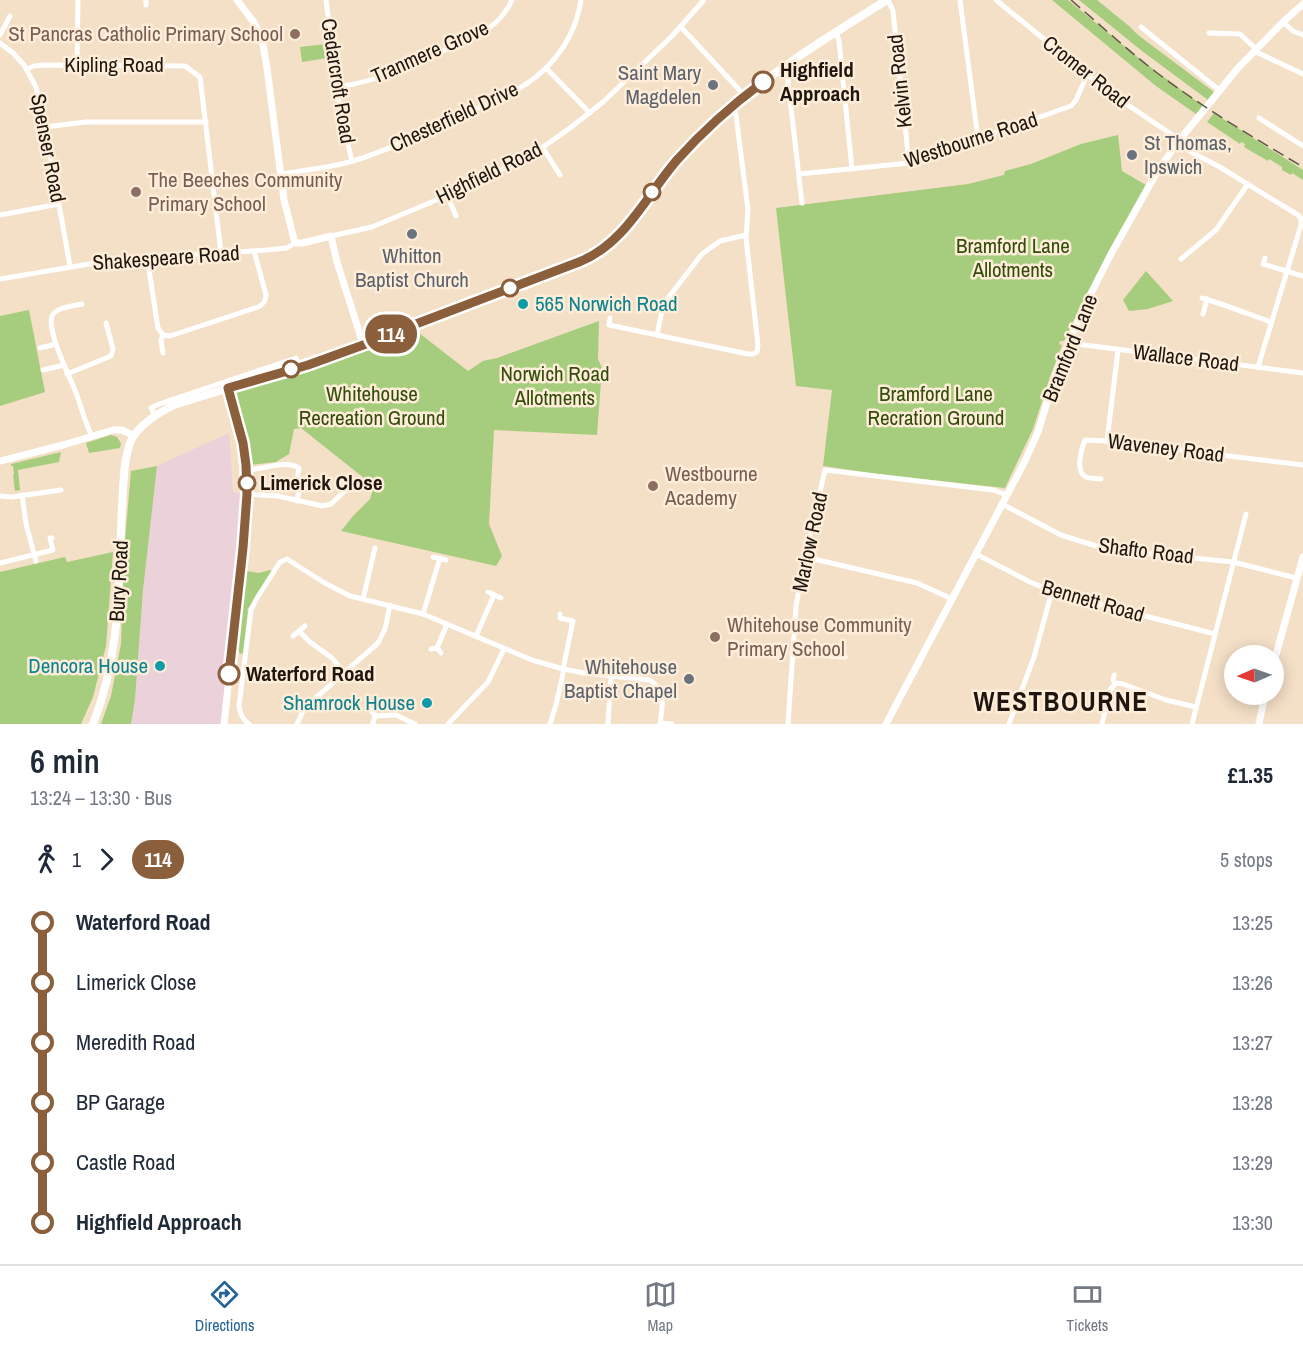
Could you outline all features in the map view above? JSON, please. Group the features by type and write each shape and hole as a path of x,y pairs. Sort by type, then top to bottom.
{"main road":[{"path":"134,436 155,416 174,405 298,365 308,365 595,255 619,235 675,162 731,108 784,66 888,0"},
{"name":"Bury Road","path":"93,724 105,692 115,641 124,472 127,453 134,436"}],"street":[{"path":"77,65 78,0"},
{"path":"237,0 255,24 263,45 287,214 295,243"},
{"name":"Cedarcroft Road","path":"326,0 341,117 352,161"},
{"name":"Tranmere Grove","path":"337,87 384,76 480,33 498,20 512,0"},
{"name":"Chesterfield Drive","path":"281,174 352,161 385,149 501,98 530,82 546,68 567,41 578,15 581,0"},
{"name":"Highfield Road","path":"331,236 372,227 513,165 543,148 590,113 662,47 704,0"},
{"name":"Kelvin Road","path":"888,0 893,11 909,163"},
{"path":"960,0 978,139"},
{"name":"Cromer Road","path":"996,0 1114,96 1195,154 1248,184 1302,219"},
{"name":"Bramford Lane","path":"886,724 1025,461 1038,432 1056,373 1084,307 1157,172 1219,90 1301,3"},
{"path":"0,35 10,16"},
{"path":"1283,22 1293,31 1303,35"},
{"path":"681,27 745,96"},
{"path":"1141,27 1219,90"},
{"path":"836,32 839,41 852,169"},
{"path":"1209,33 1240,34 1255,50 1303,74"},
{"name":"Spenser Road","path":"0,43 13,53 27,69 38,92 70,266"},
{"name":"Kipling Road","path":"27,69 40,65 185,66 199,76 201,81 206,122"},
{"path":"784,66 787,73 802,202"},
{"path":"546,68 590,113"},
{"name":"Westbourne Road","path":"799,174 909,163 1071,106 1087,75"},
{"path":"610,318 609,325 748,354 757,352 759,345 746,235 748,210 735,113 731,108"},
{"path":"1259,118 1303,146"},
{"path":"45,126 86,122 206,122 221,253"},
{"path":"543,148 560,175"},
{"path":"1181,259 1216,230 1248,184"},
{"path":"447,195 456,216"},
{"path":"0,215 59,204"},
{"path":"1258,367 1302,219"},
{"path":"657,335 668,298 702,254 720,241 746,235"},
{"path":"331,236 363,344"},
{"name":"Shakespeare Road","path":"0,279 113,260 286,248 295,243 331,236"},
{"path":"147,257 158,328 163,335 170,336 263,304 266,295 254,251"},
{"path":"1265,258 1263,264 1303,276"},
{"path":"1203,314 1205,298 1271,322"},
{"path":"82,304 60,309 53,313 52,321 56,344 92,436"},
{"path":"67,374 111,356 113,349 106,323"},
{"path":"163,335 161,340 163,353"},
{"name":"Wallace Road","path":"1069,343 1303,373"},
{"path":"40,348 56,344"},
{"path":"1107,441 1118,350"},
{"path":"155,416 152,408 159,404 296,358 298,365 315,357 332,356"},
{"path":"43,370 64,365"},
{"path":"224,724 247,494 243,443 228,388"},
{"path":"0,461 116,429 134,436"},
{"name":"Waveney Road","path":"1101,479 1088,478 1083,475 1080,468 1085,440 1303,465"},
{"path":"246,470 287,464 299,468 297,501"},
{"name":"Marlow Road","path":"788,724 796,606 825,470 993,490 1007,495"},
{"path":"247,494 272,495 327,506 347,489"},
{"path":"0,496 8,498 61,490"},
{"path":"22,495 26,524 36,558"},
{"name":"Shafto Road","path":"1002,504 1061,535 1096,546 1233,562 1296,578"},
{"path":"1192,724 1246,514"},
{"path":"0,563 36,558 53,550 50,538 52,538"},
{"path":"363,599 375,548"},
{"name":"Bennett Road","path":"976,554 1052,591 1215,634"},
{"path":"423,614 443,559 433,556"},
{"path":"806,557 917,583 952,599"},
{"path":"1278,645 1303,557"},
{"path":"249,724 243,719 240,706 249,617 252,607 280,562 285,559 291,560 344,594 423,614 532,660 563,669 611,677 646,679 657,685 661,692 660,723 672,724"},
{"path":"1009,724 1034,657 1052,591"},
{"path":"476,636 491,594 501,598"},
{"path":"297,724 303,711 311,702 375,647 385,629 390,605"},
{"path":"550,724 573,621 560,618 561,614"},
{"path":"436,650 447,624"},
{"path":"293,636 305,626"},
{"path":"299,631 332,658 345,674"},
{"path":"448,724 488,682 504,649"},
{"path":"792,653 845,657"},
{"path":"231,656 244,658"},
{"path":"1114,675 1115,684"},
{"path":"608,724 611,677"},
{"path":"1102,724 1110,690 1119,683 1196,708"},
{"path":"1259,724 1263,705"},
{"path":"371,710 374,719 396,715 415,724"}],"shaded area":[{"path":"229,433 233,492 247,494 224,724 131,724 157,466"}],"green space":[{"path":"1052,0 1068,0 1141,60 1203,106 1196,114 1156,86"},
{"path":"1079,0 1097,0 1138,35 1214,92 1208,100"},
{"path":"326,44 327,58 302,62 300,47"},
{"path":"1214,113 1303,170 1303,180 1282,170 1282,167 1244,147 1245,144 1241,142 1240,144 1207,122"},
{"name":"Bramford Lane Allotments","path":"1118,135 1122,171 1146,185 1064,341 1060,341 1059,344 1062,345 1033,429 1005,488 823,466 832,390 796,386 776,208 968,184 1004,175 1005,171 1031,164 1081,144"},
{"path":"1146,271 1173,301 1148,309 1129,311 1123,300"},
{"path":"29,310 45,392 0,406 0,316"},
{"path":"599,321 598,359 602,368 597,435 494,430 489,524 502,556 496,566 341,531 370,499 374,486 301,428 294,429 289,454 276,462 246,465 228,388 410,326 468,371 483,361"},
{"path":"111,435 117,437 121,443 120,448 89,453 86,443"},
{"path":"61,452 59,462 18,470 20,490 15,491 11,464"},
{"path":"157,466 131,724 101,724 111,696 121,644 124,551 131,471"},
{"path":"113,552 106,646 93,697 81,724 0,724 0,572 65,557 67,562"},
{"path":"246,571 259,573 272,571 247,610 243,653 240,654 238,650"}],"railway":[{"path":"1071,0 1170,83 1303,167"}],"bus line":[{"name":"114","path":"229,674 247,494 243,443 228,388 308,365 595,255 622,232 689,147 712,124 763,82"}],"place":[{"name":"St Pancras Catholic Primary School","path":"295,34"},
{"name":"Highfield Approach","path":"763,82"},
{"name":"Saint Mary Magdelen","path":"713,85"},
{"name":"St Thomas, Ipswich","path":"1132,155"},
{"name":"The Beeches Community Primary School","path":"136,192"},
{"name":"Whitton Baptist Church","path":"412,234"},
{"name":"565 Norwich Road","path":"523,304"},
{"name":"Limerick Close","path":"247,483"},
{"name":"Westbourne Academy","path":"653,486"},
{"name":"Whitehouse Community Primary School","path":"715,637"},
{"name":"Dencora House","path":"160,666"},
{"name":"Waterford Road","path":"229,674"},
{"name":"Whitehouse Baptist Chapel","path":"689,679"},
{"name":"Shamrock House","path":"427,703"}],"district":[{"name":"WESTBOURNE","path":"1061,702"}],"park label":[{"name":"Norwich Road Allotments","path":"555,386"},
{"name":"Whitehouse Recreation Ground","path":"372,406"},
{"name":"Bramford Lane Recration Ground","path":"936,406"}]}
